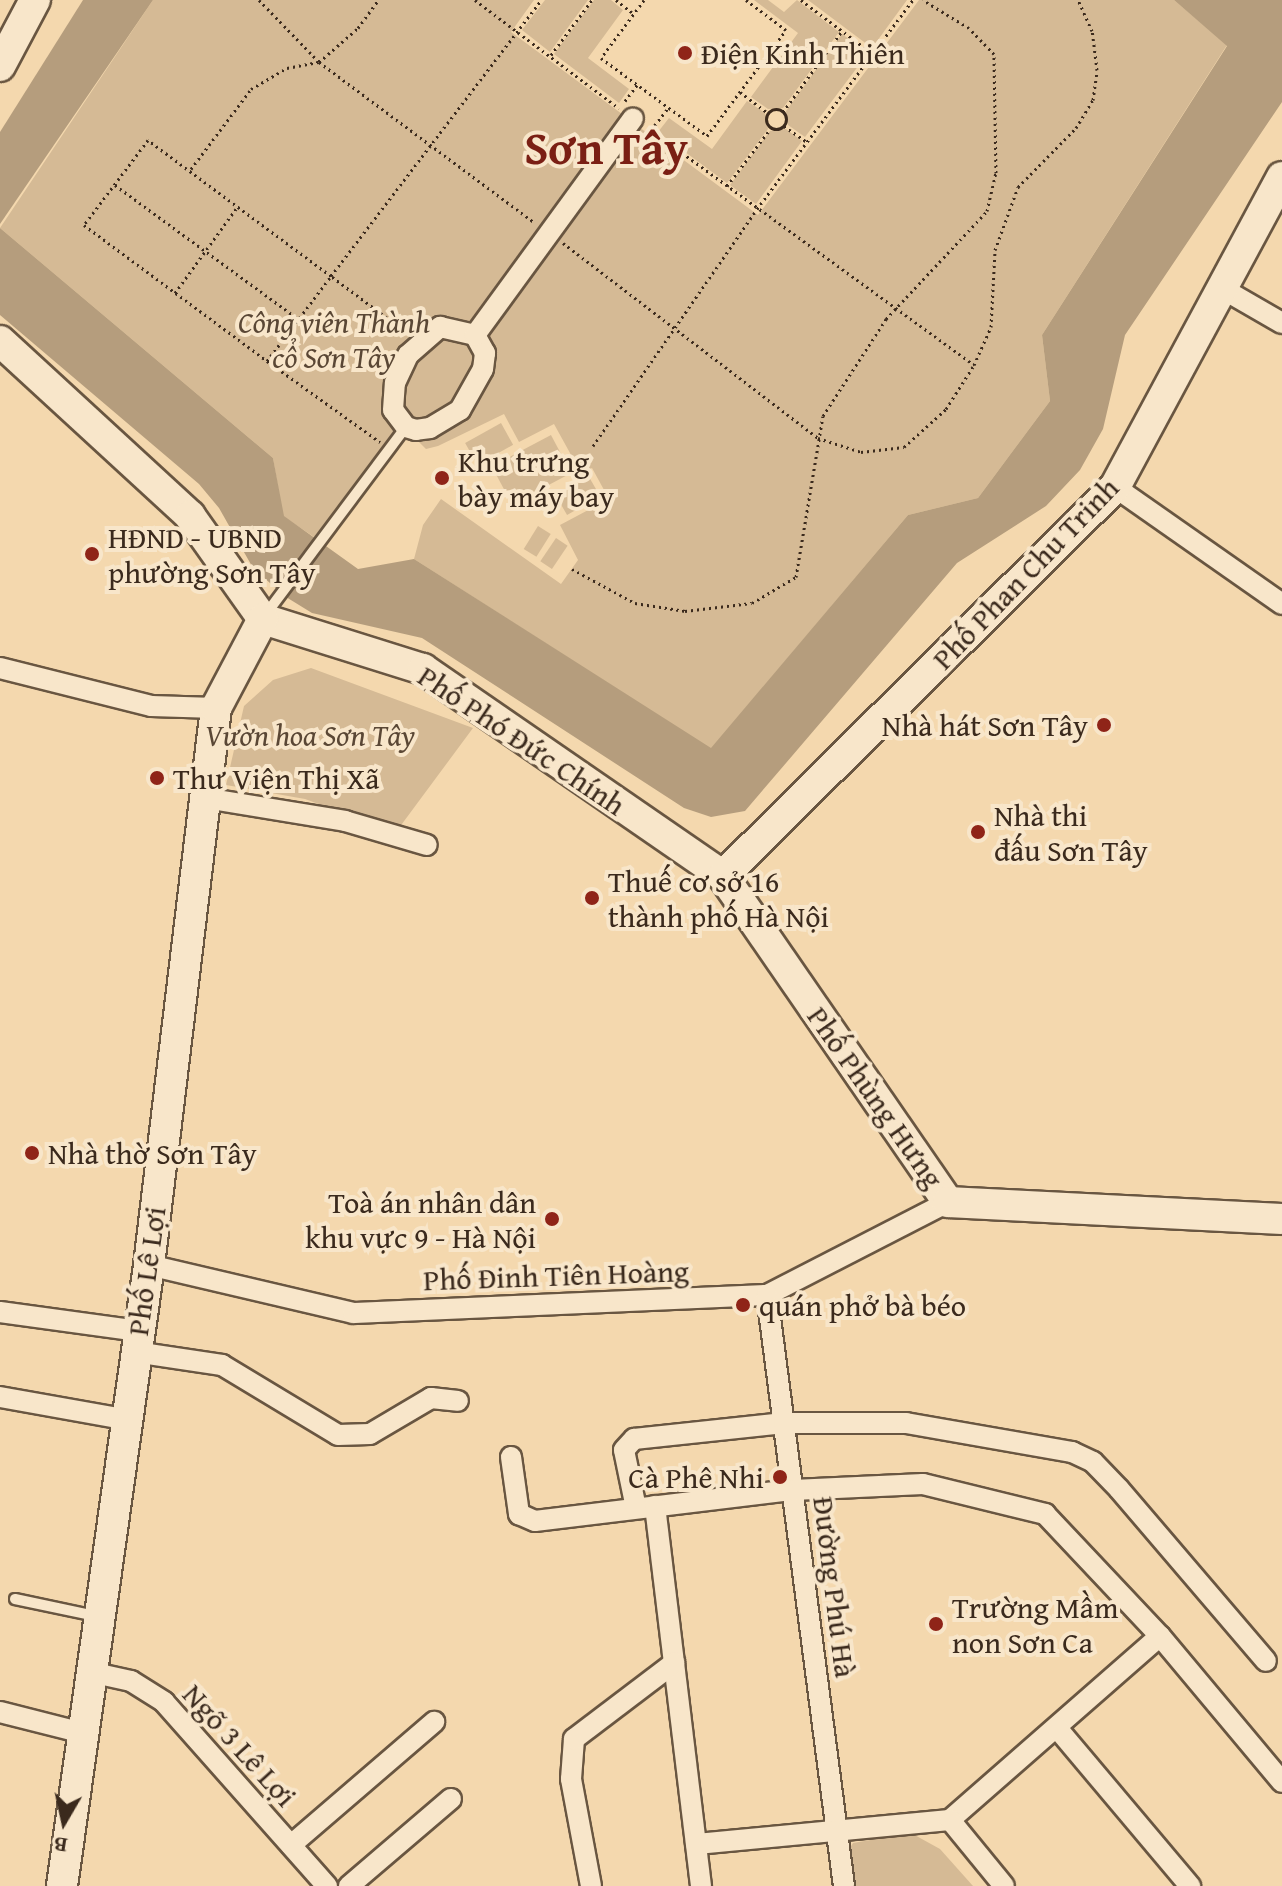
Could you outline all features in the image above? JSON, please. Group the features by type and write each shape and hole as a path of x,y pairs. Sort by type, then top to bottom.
{"main road":[{"path":"0,66 35,0"},
{"name":"Phố Phan Chu Trinh","path":"723,876 1115,487 1282,177"},
{"path":"0,341 190,516 263,619"},
{"name":"Phố Lê Lợi","path":"62,1886 124,1419 149,1265 216,708 263,619"},
{"name":"Phố Phó Đức Chính","path":"263,619 423,669 723,876"},
{"name":"Phố Phùng Hưng","path":"723,876 948,1202 1282,1219"}],"street":[{"path":"475,335 627,113"},
{"path":"1223,289 1282,323"},
{"path":"440,327 475,335 485,361 472,395 460,410 430,428 406,427 393,410 393,391 402,364 420,342 440,327"},
{"path":"1115,487 1282,604"},
{"path":"0,668 151,706 216,708"},
{"path":"205,798 345,821 427,845"},
{"name":"Phố Đinh Tiên Hoàng","path":"149,1265 353,1313 767,1295 948,1202"},
{"name":"Đường Phú Hà","path":"767,1295 844,1886"},
{"path":"0,1312 137,1341 222,1365 338,1435 370,1434 431,1398 458,1401"},
{"path":"0,1397 124,1419"},
{"path":"701,1886 674,1663 646,1507 624,1450 634,1439 784,1423 940,1427 1072,1452 1093,1462 1266,1661"},
{"path":"511,1457 519,1514 526,1520 793,1490 923,1484 1045,1514 1160,1636 1282,1782"},
{"path":"696,1844 836,1827 950,1820 1160,1636"},
{"path":"591,1886 571,1779 574,1739 674,1663"},
{"name":"Ngõ 3 Lê Lợi","path":"90,1672 131,1681 164,1702 327,1886"},
{"path":"0,1712 83,1733"},
{"path":"291,1845 434,1722"},
{"path":"1057,1728 1190,1886"},
{"path":"349,1886 451,1799"},
{"path":"950,1820 1004,1886"}],"lane":[{"path":"263,619 406,427"},
{"path":"15,1599 98,1616"}],"path":[{"path":"189,170 251,89 287,68 319,62 358,28 378,0"},
{"path":"475,0 974,365"},
{"path":"267,361 541,0"},
{"path":"551,55 592,0"},
{"path":"616,0 634,14"},
{"path":"644,0 601,58 707,136 786,30 746,0"},
{"path":"801,0 873,54"},
{"path":"593,446 757,209 913,0"},
{"path":"572,569 635,603 685,611 752,603 796,577 823,416 853,364 896,308 987,211 996,173 994,54 969,28 923,0"},
{"path":"818,438 861,452 904,447 946,409 974,365 991,327 995,250 1006,208 1018,187 1076,128 1093,100 1097,70 1092,31 1078,0"},
{"path":"784,126 783,112 842,31"},
{"path":"627,113 637,85"},
{"path":"740,92 768,113 783,112"},
{"path":"651,130 668,108"},
{"path":"768,113 771,128"},
{"path":"727,187 771,128 784,126 807,142"},
{"path":"389,448 84,225 148,140 420,342"},
{"path":"115,185 298,319"},
{"path":"175,293 238,206"}],"green space":[{"name":"Công viên Thành cổ Sơn Tây","path":"153,0 534,0 511,32 622,114 469,325 453,320 407,345 399,429 314,537 283,516 273,458 0,228"},
{"path":"545,0 588,0 550,52 522,30"},
{"path":"594,0 611,0 623,10 588,58 629,89 619,103 554,54"},
{"path":"754,0 768,0 784,12 797,0 839,32 783,108 768,109 751,97 798,33"},
{"path":"808,0 907,0 872,48"},
{"path":"919,0 1174,0 1227,45 1042,335 1050,401 978,498 908,515 711,749 414,559 423,525 441,499 561,584 578,560 560,525 609,499 592,468 581,473 554,424 519,442 504,414 438,446 426,449 416,439 463,413 486,337 639,127 758,215"},
{"path":"842,34 868,53 805,137 788,125 786,111"},
{"path":"747,101 765,113 768,129 727,183 658,132 669,118 712,149"},
{"path":"786,129 802,141 756,204 730,185 770,131"},
{"path":"439,336 471,343 477,359 470,384 446,412 414,420 400,408 407,370"},
{"path":"501,423 513,445 477,465 465,443"},
{"path":"551,435 571,473 512,504 492,466"},
{"path":"589,477 600,496 567,515 556,496"},
{"path":"538,526 551,534 536,557 524,549"},
{"path":"556,538 568,546 552,569 540,561"},
{"name":"Vườn hoa Sơn Tây","path":"311,668 473,728 396,832 305,799 226,785 244,706 273,680"},
{"path":"911,1833 940,1849 973,1886 850,1886 846,1854 853,1843"}],"shaded area":[{"path":"83,0 153,0 0,224 0,132"},
{"path":"1174,0 1282,0 1282,102 1125,335 1103,429 1080,470 1046,506 957,563 745,811 711,817 684,808 422,638 312,613 286,597 253,568 219,508 199,484 0,315 0,228 273,458 284,516 358,569 414,559 711,748 908,515 978,498 1050,401 1042,335 1227,46"}],"place":[{"name":"Điện Kinh Thiên","path":"685,53"},
{"name":"Khu trưng bày máy bay","path":"442,478"},
{"name":"HĐND - UBND phường Sơn Tây","path":"92,554"},
{"name":"Nhà hát Sơn Tây","path":"1104,725"},
{"name":"Thư Viện Thị Xã","path":"157,778"},
{"name":"Nhà thi đấu Sơn Tây","path":"978,832"},
{"name":"Thuế cơ sở 16 thành phố Hà Nội","path":"592,898"},
{"name":"Nhà thờ Sơn Tây","path":"32,1153"},
{"name":"Toà án nhân dân khu vực 9 - Hà Nội","path":"552,1219"},
{"name":"quán phở bà béo","path":"743,1305"},
{"name":"Cà Phê Nhi","path":"780,1477"},
{"name":"Trường Mầm non Sơn Ca","path":"936,1624"}],"district":[{"name":"Sơn Tây","path":"606,147"}]}
